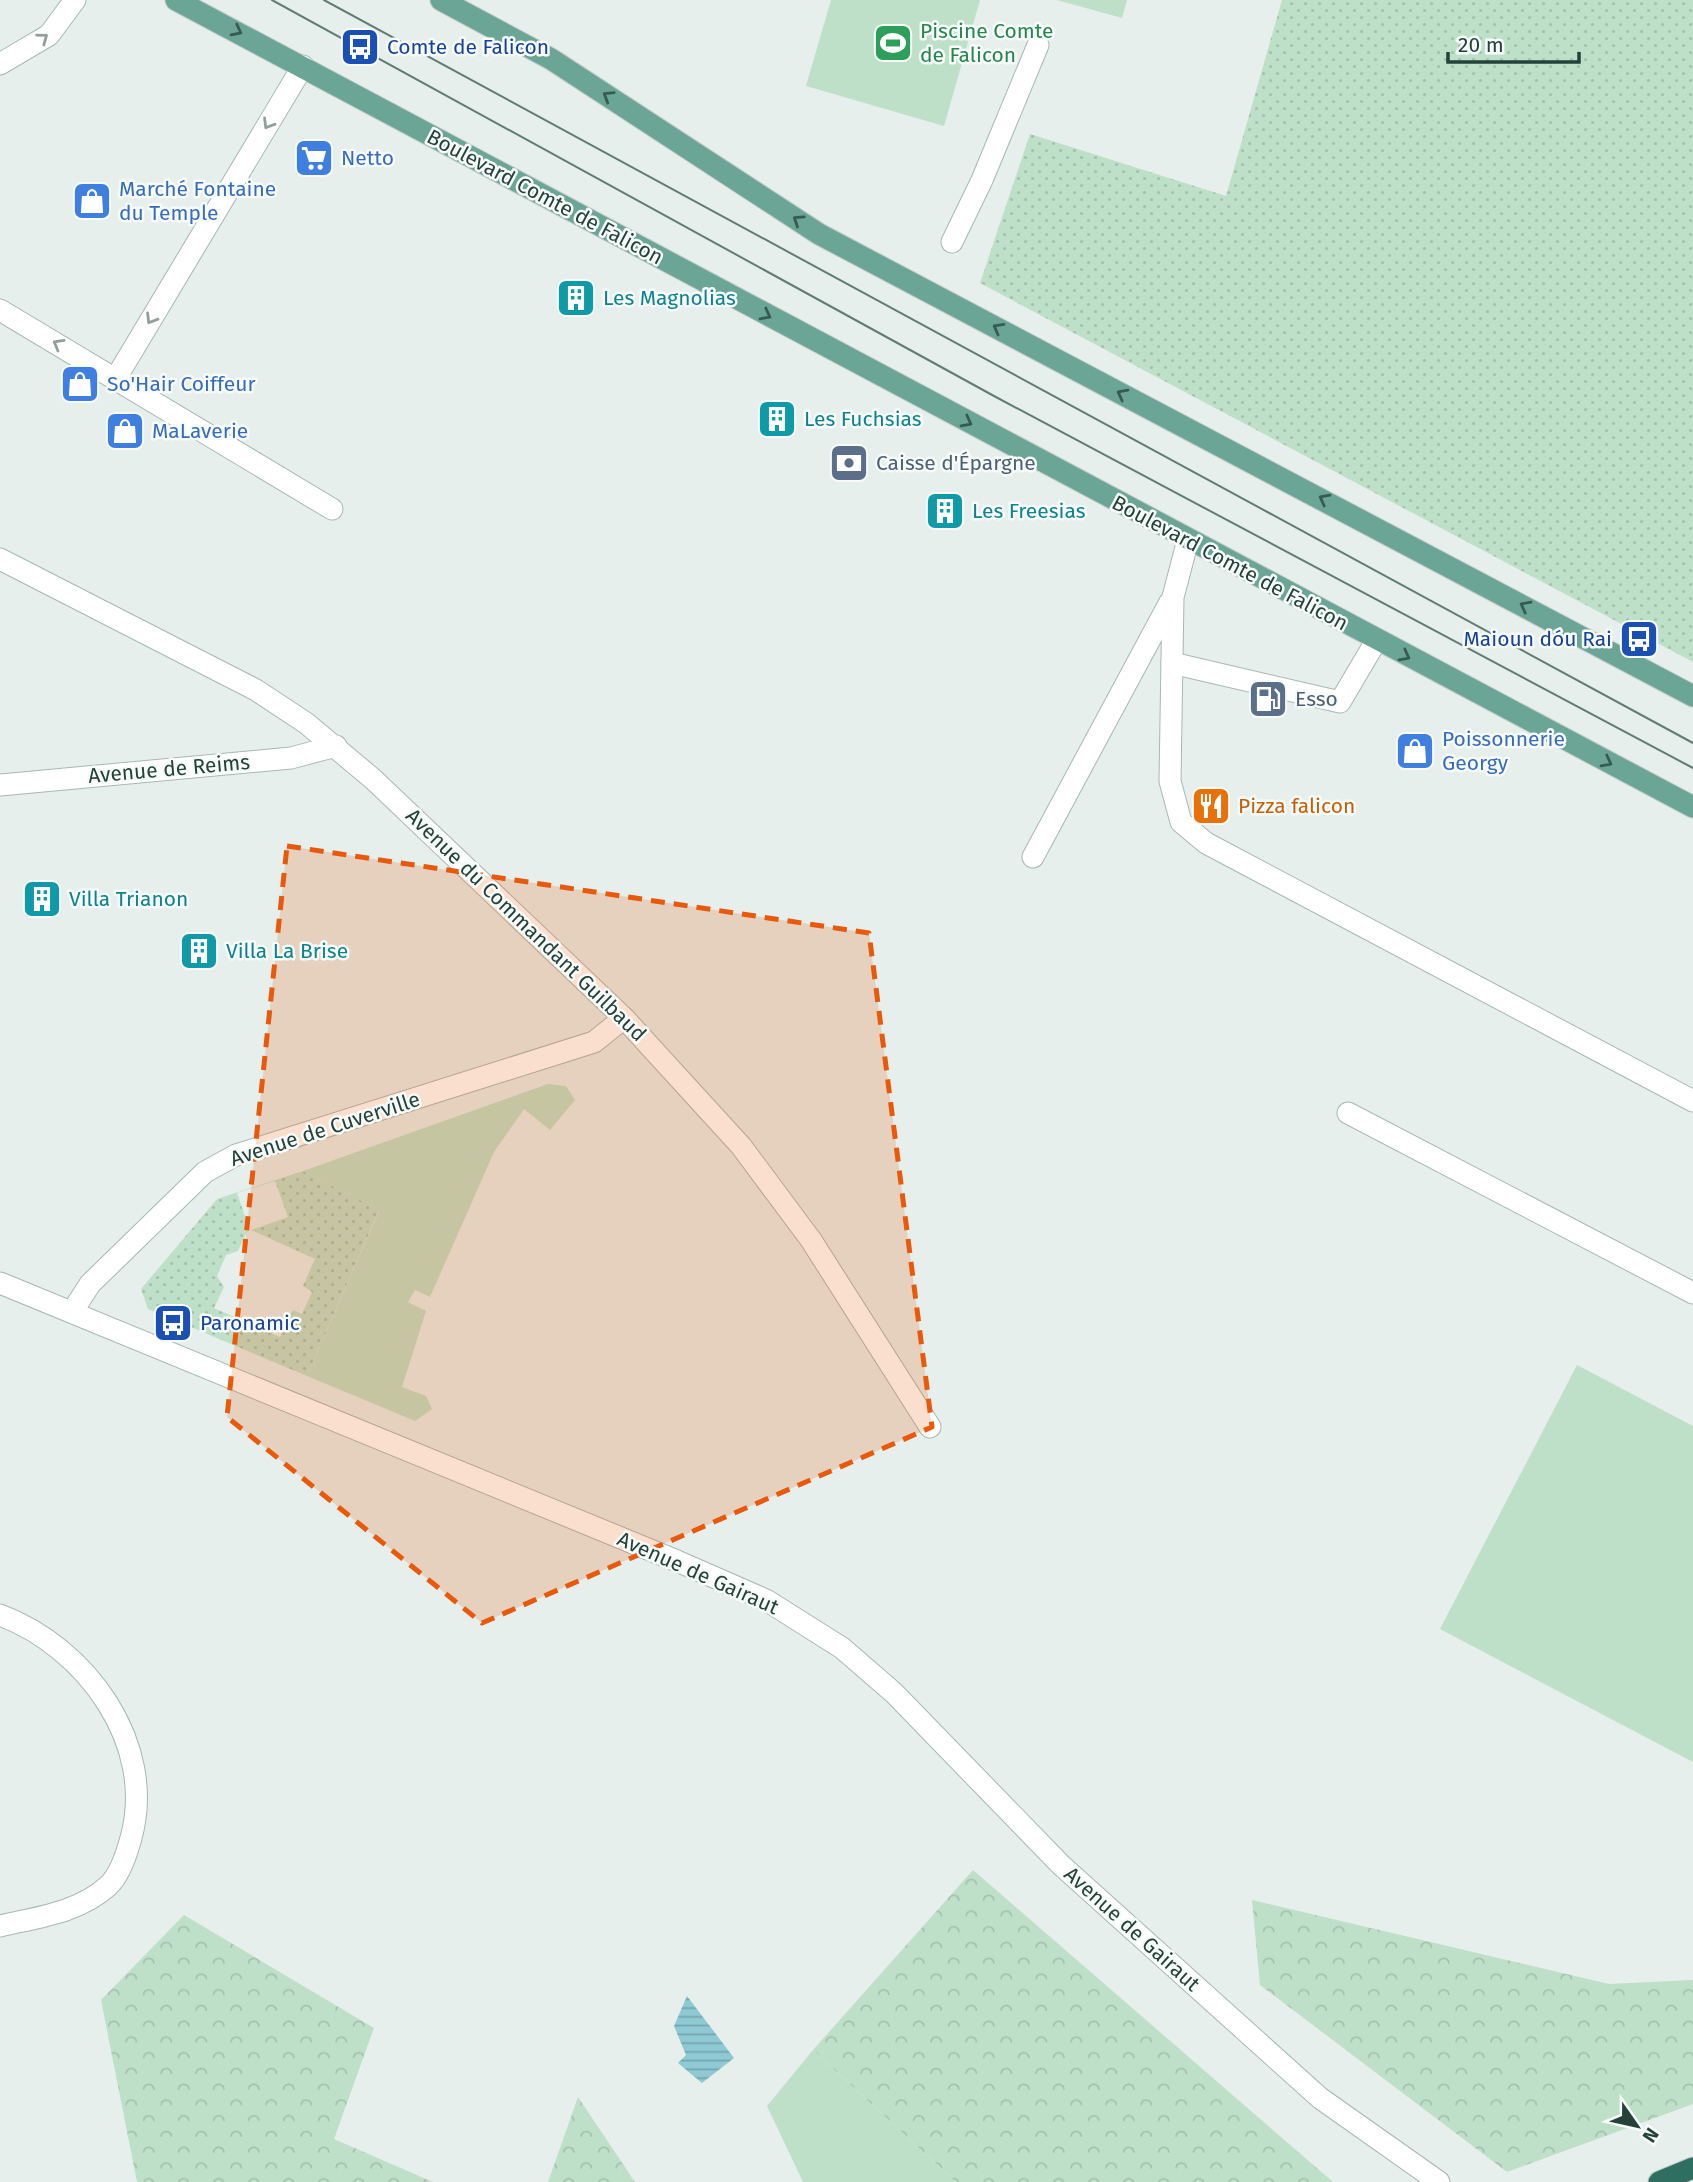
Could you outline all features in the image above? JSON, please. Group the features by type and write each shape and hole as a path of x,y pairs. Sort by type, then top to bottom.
{"highway":[{"path":"1659,2182 1693,2168"}],"main road":[{"name":"Boulevard Comte de Falicon","path":"176,0 303,66 536,194 1693,807"},
{"path":"441,0 551,59 819,234 1693,696"}],"street":[{"path":"0,64 49,35 75,0"},
{"path":"952,242 982,180 1038,45"},
{"path":"116,378 303,66"},
{"path":"0,310 332,509"},
{"path":"1032,857 1173,597 1188,540"},
{"name":"Avenue du Commandant Guilbaud","path":"0,559 256,690 336,747 624,1018 691,1088 749,1156 811,1240 930,1427"},
{"path":"1173,597 1170,780 1181,822 1206,844 1693,1101"},
{"path":"1172,663 1340,702 1376,640"},
{"name":"Avenue de Reims","path":"0,785 291,758 336,747"},
{"name":"Avenue de Cuverville","path":"72,1312 90,1284 205,1172 215,1166 236,1155 594,1042 624,1018"},
{"path":"1348,1113 1693,1293"},
{"name":"Avenue de Gairaut","path":"0,1283 766,1600 842,1648 894,1693 1061,1865 1320,2098 1439,2182"},
{"path":"0,1615 19,1622 55,1645 81,1669 103,1696 120,1727 132,1763 137,1816 127,1851 111,1884 79,1907 0,1926"}],"highlighted area":[{"path":"287,846 869,933 932,1427 482,1623 227,1417"}],"green space":[{"name":"Piscine Comte de Falicon","path":"831,0 980,0 944,126 806,86"},
{"name":"Piscine Comte de Falicon","path":"1057,0 1127,0 1122,18"},
{"path":"1282,0 1693,0 1693,662 980,283 1030,134 1226,196"},
{"path":"548,1084 566,1086 575,1100 550,1130 524,1109 494,1152 430,1297 415,1290 408,1302 426,1311 402,1387 426,1396 432,1409 415,1421 307,1376 379,1211 303,1171"},
{"path":"303,1171 379,1210 307,1376 148,1309 141,1289 217,1199","holes":["275,1181 288,1217 251,1230 315,1259 303,1286 312,1292 302,1314 293,1310 280,1337 214,1308 224,1287 217,1276 226,1255 238,1251 249,1228 237,1193"]},
{"path":"1577,1365 1693,1426 1693,1762 1440,1629"},
{"path":"973,1870 1333,2182 956,2182 813,2050"},
{"path":"1252,1900 1609,1984 1693,1980 1693,2104 1507,2172 1260,1985"},
{"path":"184,1915 374,2028 334,2139 433,2182 137,2182 101,2000"},
{"path":"813,2050 956,2182 803,2182 767,2106"},
{"path":"578,2097 635,2182 548,2182"}],"water":[{"path":"687,1996 734,2058 702,2083 678,2063 686,2055 674,2026"}],"tram line":[{"path":"272,0 994,396 1693,768"},
{"path":"324,0 1693,743"}],"place":[{"name":"Piscine Comte de Falicon","path":"893,43"},
{"name":"Comte de Falicon","path":"360,47"},
{"name":"Netto","path":"314,158"},
{"name":"Marché Fontaine du Temple","path":"92,201"},
{"name":"Les Magnolias","path":"576,298"},
{"name":"So'Hair Coiffeur","path":"80,384"},
{"name":"Les Fuchsias","path":"777,419"},
{"name":"MaLaverie","path":"125,431"},
{"name":"Caisse d'Épargne","path":"849,463"},
{"name":"Les Freesias","path":"945,511"},
{"name":"Maioun dóu Rai","path":"1639,639"},
{"name":"Esso","path":"1268,699"},
{"name":"Poissonnerie Georgy","path":"1415,751"},
{"name":"Pizza falicon","path":"1211,806"},
{"name":"Villa Trianon","path":"42,899"},
{"name":"Villa La Brise","path":"199,951"},
{"name":"Paronamic","path":"173,1323"}]}
